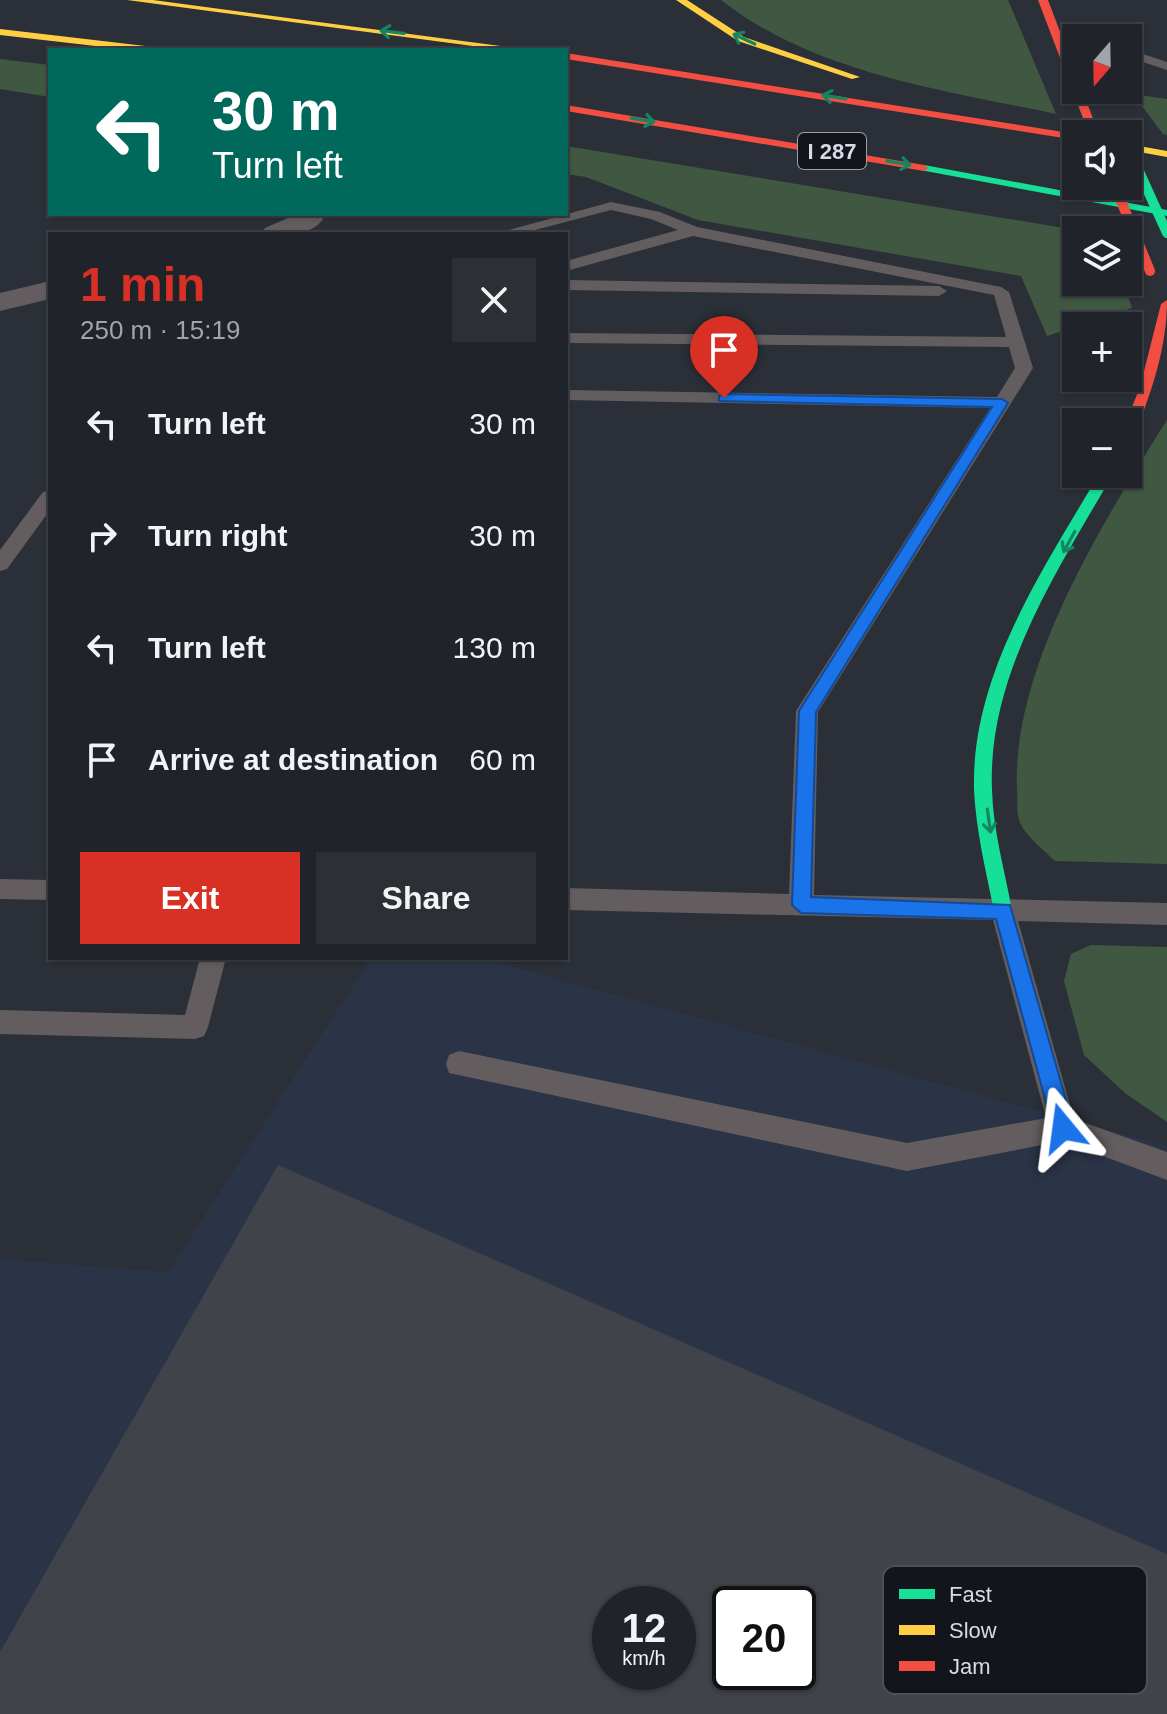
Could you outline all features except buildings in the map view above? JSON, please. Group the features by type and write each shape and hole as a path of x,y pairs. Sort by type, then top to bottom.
{"main road":[{"path":"132,0 509,48"},
{"path":"681,0 715,25 747,41 817,67 877,83"},
{"path":"1043,0 1062,53"},
{"path":"0,32 137,48"},
{"name":"I 287","path":"568,56 1062,135"},
{"path":"907,90 1049,133"},
{"name":"I 287","path":"568,108 1062,193"},
{"path":"1142,150 1167,154"},
{"path":"1142,178 1167,233"},
{"path":"1100,200 1167,223"},
{"name":"I 287","path":"1102,200 1167,213"},
{"path":"1121,200 1167,304 1141,408"},
{"path":"1003,911 983,775 984,743 1018,635 1098,488"}],"street":[{"path":"280,232 309,219"},
{"path":"0,302 48,290"}],"lane":[{"path":"1142,58 1166,66"},
{"path":"1142,68 1166,66"},
{"path":"510,232 611,206 655,215 675,227 693,231 1001,292"},
{"path":"568,265 693,231"},
{"path":"568,285 1001,292"},
{"path":"801,905 807,711 1024,368 1001,292"},
{"path":"568,338 1016,342"},
{"path":"568,395 1002,403"},
{"path":"0,564 48,499"},
{"path":"0,889 48,890"},
{"path":"568,899 1167,914"},
{"path":"1003,911 1063,1128"},
{"path":"0,1022 195,1027 212,960"},
{"path":"459,1064 907,1157 1063,1128 1167,1166"}],"shaded area":[{"path":"370,960 488,960 1167,1146 1167,1714 0,1714 0,1259 168,1272"}],"green space":[{"path":"721,0 1008,0 1056,114 924,87 838,62 757,25"},
{"path":"0,59 48,65 48,97 0,89"},
{"path":"1142,95 1167,99 1167,135 1140,104"},
{"path":"568,146 1062,228 1062,296 1128,296 1132,308 1120,312 1062,312 1062,331 1047,336 1021,276 698,220 586,177 568,174"},
{"path":"1167,420 1167,864 1055,861 1030,836 1018,816 1019,743 1029,695 1045,646 1090,549 1125,488 1142,488 1142,461"},
{"path":"1091,945 1167,947 1167,1122 1125,1093 1084,1055 1064,981 1071,954"}],"traffic: fast":[{"path":"924,168 1167,213"},
{"path":"1142,178 1167,233"},
{"path":"1003,911 984,807 987,732 997,692 1026,617 1098,488"}],"traffic: slow":[{"path":"132,0 509,48"},
{"path":"681,0 741,39 855,77"},
{"path":"0,32 137,48"},
{"path":"1142,150 1167,154"}],"traffic: jam":[{"path":"1043,0 1089,120"},
{"path":"568,56 1062,135"},
{"path":"568,108 924,168"},
{"path":"1121,200 1150,271"},
{"path":"1139,408 1147,387 1167,304"}],"route":[{"path":"724,398 1002,403 807,711 801,905 1003,911 1063,1128"}]}
